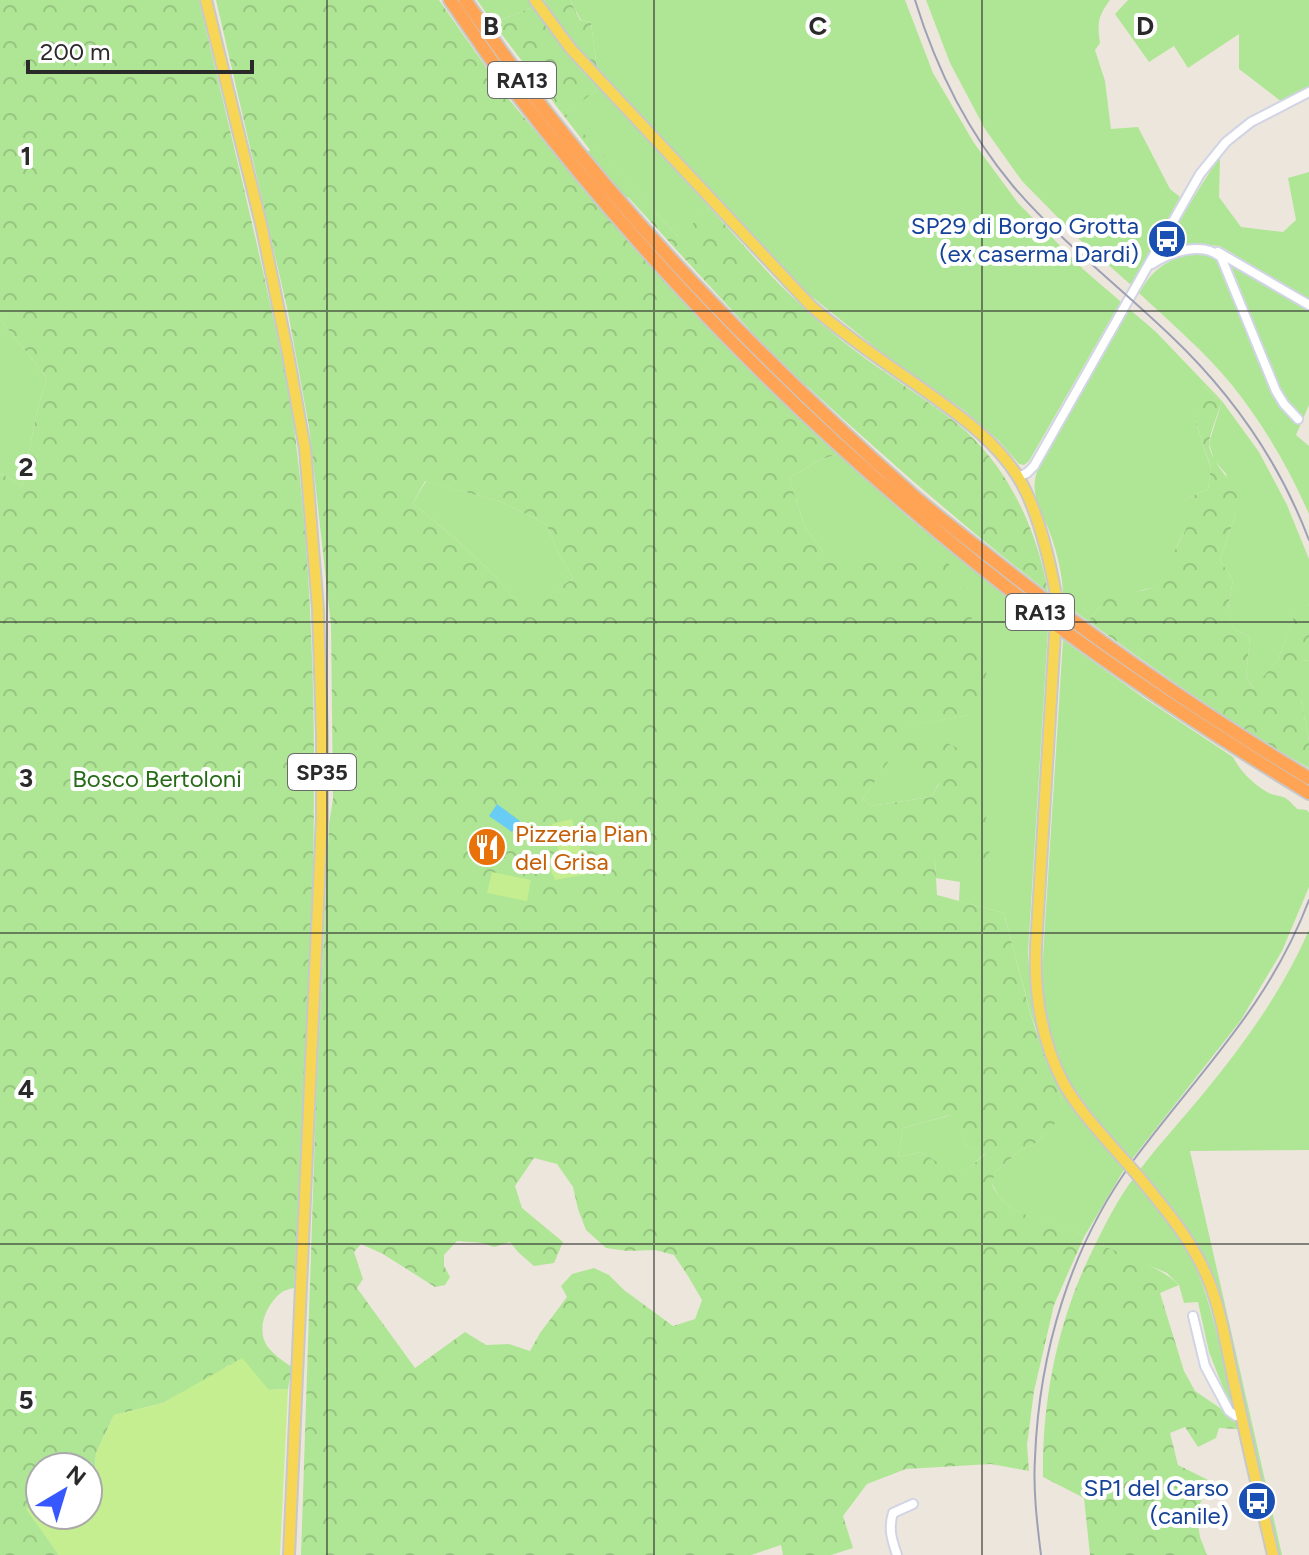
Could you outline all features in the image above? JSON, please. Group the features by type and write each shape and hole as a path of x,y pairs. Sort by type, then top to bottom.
{"highway":[{"path":"450,0 507,82 577,160"},
{"name":"RA13","path":"465,0 577,160 616,207 701,292 739,340 910,508 1046,617 1178,711 1309,793"},
{"name":"RA13","path":"797,397 1051,605 1183,698 1309,778"}],"main road":[{"name":"SP35","path":"206,0 261,224 288,354 305,449 318,609 322,817 289,1555"},
{"path":"535,0 571,49 811,306 832,325 967,422 995,449 1018,477 1031,506 1052,571 1057,600"},
{"path":"1055,634 1036,946 1036,992 1043,1033 1065,1086 1175,1222 1208,1279 1273,1555"}],"street":[{"path":"1018,477 1034,466 1200,174 1219,149 1251,122 1309,92"},
{"path":"1148,267 1183,251 1214,251 1230,257 1309,305"},
{"path":"1214,251 1223,261 1276,391 1298,419"},
{"path":"1193,1316 1205,1366 1229,1411 1242,1416"},
{"path":"897,1555 890,1522 893,1513 913,1504"}],"green space":[{"name":"Bosco Bertoloni","path":"0,0 199,0 289,392 306,540 312,647 313,861 294,1288 282,1292 271,1303 264,1317 262,1332 267,1346 292,1367 288,1389 269,1390 229,1365 163,1403 114,1415 97,1451 24,1451 24,1531 42,1531 59,1555 0,1555 0,473 22,486 47,378 0,319"},
{"path":"216,0 439,0 507,97 567,169 590,150 493,23 533,7 581,70 599,88 566,114 678,237 710,208 813,316 971,436 1011,488 1038,549 1048,592 925,492 807,386 788,406 838,454 822,459 789,478 805,527 824,553 931,553 947,562 961,578 994,703 969,715 909,726 980,758 990,859 935,860 937,895 1004,913 1031,1016 1056,1078 1062,1102 1060,1117 1046,1134 1019,1151 995,1172 992,1185 1012,1208 1065,1226 1084,1237 1054,1305 1034,1391 1027,1445 1029,1471 991,1464 906,1469 867,1484 843,1516 853,1548 831,1555 783,1555 781,1545 751,1555 301,1555 316,1101 329,824 333,799 331,625 309,427 288,312","holes":["628,197 749,329 730,350 606,216","425,481 502,502 546,524 573,578 526,612 497,578 413,503","894,753 939,784 931,797 870,806 863,799","950,1115 968,1147 985,1154 960,1176 921,1152 898,1157 903,1128","534,1158 557,1164 573,1187 586,1230 606,1248 655,1250 674,1255 702,1300 695,1319 673,1326 609,1275 594,1268 572,1274 561,1286 567,1297 530,1351 509,1344 486,1345 465,1332 415,1368 357,1288 363,1279 354,1252 361,1244 383,1254 435,1287 445,1285 450,1277 444,1266 444,1255 457,1241 494,1247 510,1242 534,1266 554,1263 563,1242 522,1208 515,1186"]},
{"path":"477,0 529,0 533,7 493,23"},
{"path":"544,0 570,0 580,20 591,23 597,68 568,36"},
{"path":"570,0 905,0 933,73 974,143 1018,203 1084,270 1156,332 1222,401 1204,386 1196,424 1211,468 1208,489 1186,499 1186,529 1167,579 1159,586 1131,593 1101,606 1088,621 1063,603 1058,559 1035,495 1037,472 1126,314 1117,308 1029,461 1019,464 999,441 965,411 881,352 807,293 597,68 591,23 581,20"},
{"path":"926,0 1110,0 1099,20 1100,43 1095,50 1105,81 1111,129 1138,127 1170,189 1180,197 1131,285 1079,239 1022,181 985,129 950,63"},
{"path":"1128,0 1309,0 1309,86 1282,102 1239,69 1239,34 1188,68 1174,46 1149,62 1115,14"},
{"path":"599,88 710,208 679,238 565,114"},
{"path":"1220,156 1219,197 1241,227 1283,232 1296,220 1288,178 1309,172 1309,299 1220,246 1192,244 1161,252"},
{"path":"1185,254 1205,254 1218,260 1277,401 1299,422 1301,416 1282,393 1230,263 1309,310 1309,405 1296,435 1309,446 1309,514 1275,447 1232,385 1139,293 1158,269"},
{"path":"0,319 47,378 22,486 0,473"},
{"path":"1203,385 1222,401 1211,435 1210,450 1239,493 1236,513 1220,560 1233,580 1228,608 1235,630 1250,637 1246,678 1254,688 1278,659 1297,609 1309,604 1309,660 1301,661 1301,700 1309,740 1309,768 1224,716 1088,621 1101,606 1101,583 1119,589 1143,591 1167,579 1165,570 1186,529 1186,499 1208,489 1211,467 1196,424"},
{"path":"1222,401 1259,452 1287,505 1309,559 1309,604 1297,610 1278,659 1255,689 1246,678 1250,637 1235,630 1228,609 1233,580 1220,560 1236,513 1226,474 1214,460 1209,443"},
{"path":"838,454 909,518 1048,630 1028,953 1033,1014 1039,1037 1004,913 959,901 960,882 936,878 935,859 990,859 907,726 969,715 930,553 824,553 805,527 789,478 822,459"},
{"path":"426,481 502,502 546,524 573,578 526,613 497,578 413,503"},
{"path":"1063,640 1233,757 1258,786 1286,798 1297,809 1309,813 1309,887 1282,951 1241,1020 1125,1168 1084,1237 1065,1226 1012,1208 1001,1199 992,1184 995,1172 1019,1151 1046,1134 1062,1102 1056,1078 1082,1120 1121,1165 1129,1156 1090,1113 1070,1084 1051,1037 1041,988"},
{"path":"1309,660 1309,740 1301,700 1301,661"},
{"path":"894,752 939,783 931,797 870,806 863,799"},
{"path":"572,819 587,874 555,880 549,866 562,864 552,824"},
{"path":"492,872 531,880 527,901 487,893"},
{"path":"1309,930 1309,1150 1190,1151 1282,1555 1279,1555 1222,1306 1198,1244 1143,1173 1135,1181 1176,1231 1196,1268 1216,1328 1235,1410 1209,1352 1198,1302 1184,1303 1179,1285 1167,1273 1096,1243 1133,1179 1264,1013"},
{"path":"951,1115 968,1147 985,1153 960,1177 921,1152 898,1157 903,1128"},
{"path":"1096,1243 1151,1266 1179,1285 1160,1293 1184,1371 1195,1391 1239,1423 1238,1429 1219,1428 1216,1438 1198,1447 1185,1427 1170,1433 1178,1465 1210,1481 1196,1513 1207,1555 1090,1555 1084,1498 1043,1477 1046,1416 1055,1357 1072,1299"},
{"path":"242,1358 269,1390 288,1389 280,1555 59,1555 42,1531 104,1531 104,1451 97,1451 114,1415 163,1403"}],"water":[{"path":"497,804 520,821 512,832 489,816"}],"railway":[{"path":"915,0 943,74 967,121 996,165 1070,245 1171,336 1214,381 1268,456 1309,540"},
{"path":"1041,1555 1035,1482 1038,1419 1051,1341 1075,1265 1111,1194 1133,1161 1253,1006 1293,938 1309,900"}],"place":[{"name":"SP29 di Borgo Grotta (ex caserma Dardi)","path":"1167,239"},
{"name":"Pizzeria Pian del Grisa","path":"487,847"},
{"name":"SP1 del Carso (canile)","path":"1257,1501"}]}
